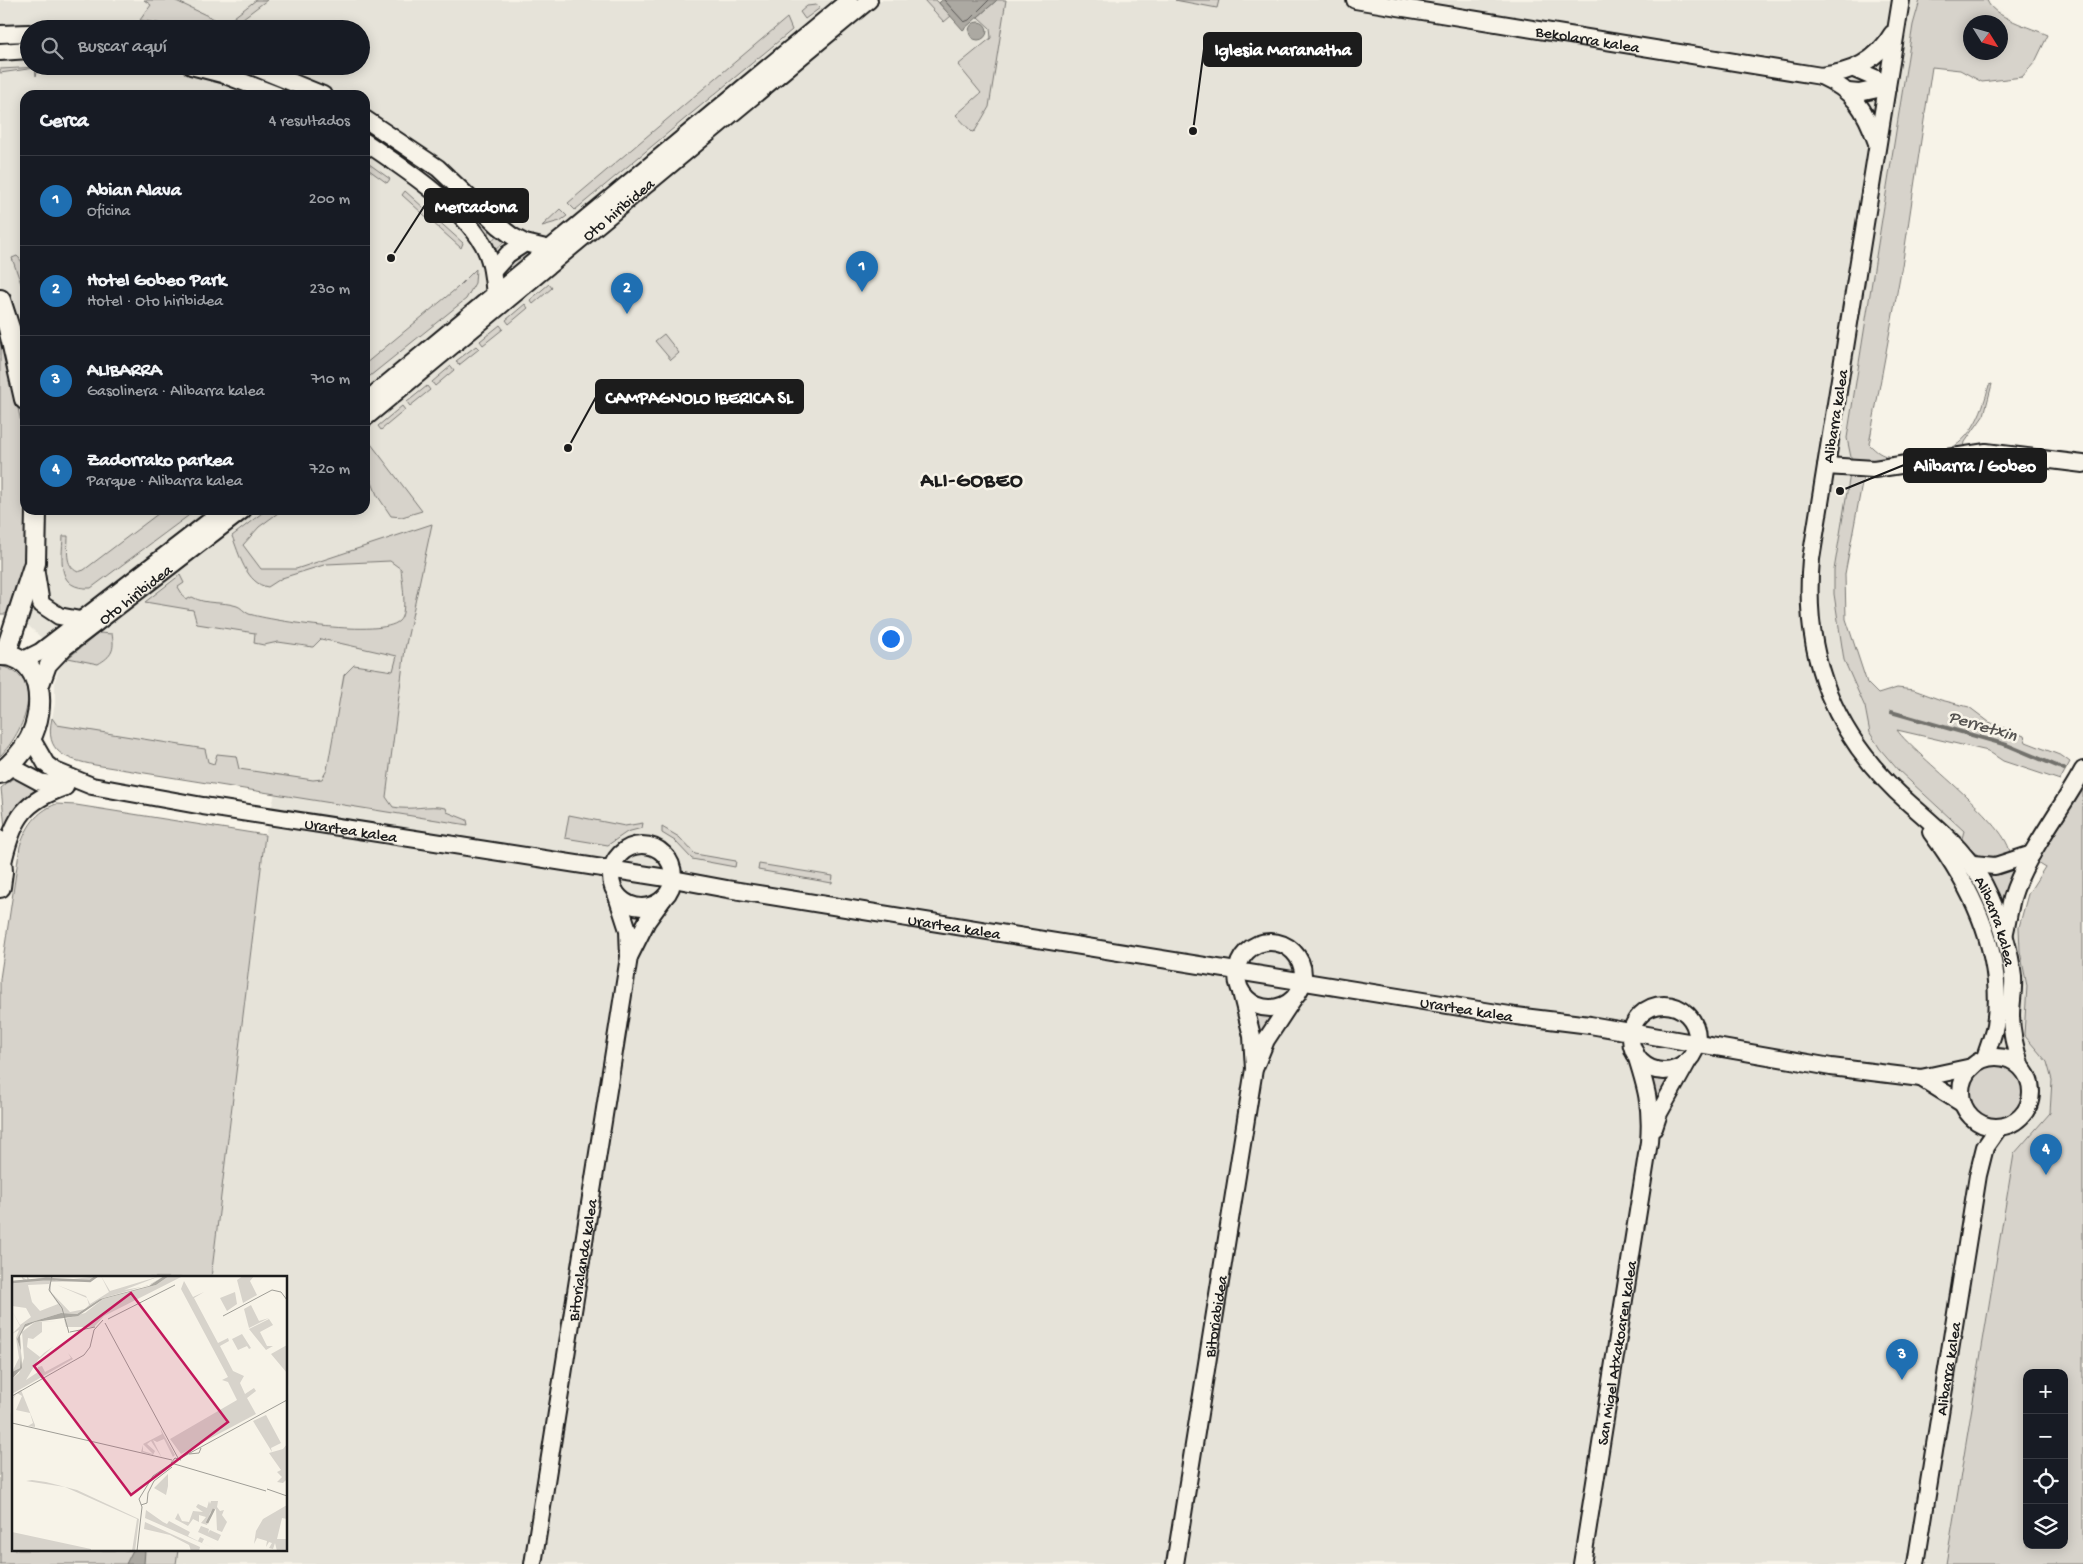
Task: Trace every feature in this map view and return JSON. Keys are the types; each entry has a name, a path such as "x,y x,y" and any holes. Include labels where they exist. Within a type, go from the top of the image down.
{"main road":[{"path":"0,300 9,328 20,377"},
{"path":"5,770 31,738 37,720 40,687 31,670 9,657 35,562 36,515"},
{"path":"0,841 2,865 0,887"}],"street":[{"name":"Oto hiribidea","path":"370,398 849,0"},
{"name":"Oto hiribidea","path":"370,414 869,0"},
{"name":"Bekolarra kalea","path":"1355,0 1821,76 1854,69 1875,58 1885,47 1896,28"},
{"name":"Alibarra kalea","path":"1901,0 1812,559 1809,600 1813,641 1821,674 1840,719 1858,748 1878,774 1910,804 1940,828 1973,864 1990,897 2004,936 2012,977 2013,1043 2021,1066"},
{"path":"0,34 20,33"},
{"path":"0,52 20,51"},
{"path":"1854,69 1875,78 1887,87"},
{"path":"224,75 249,90"},
{"path":"274,75 311,90"},
{"name":"Bekolarra kalea","path":"1821,76 1848,92 1860,104 1870,122 1877,145"},
{"path":"1848,92 1859,93 1887,87"},
{"path":"370,122 438,168 499,226 525,243 550,249"},
{"path":"370,145 411,174 467,224 483,244 493,271 495,295"},
{"path":"493,271 508,254 525,243"},
{"path":"1826,466 1874,469 1986,452 2083,464"},
{"name":"Oto hiribidea","path":"9,657 40,652 217,515"},
{"name":"Oto hiribidea","path":"40,687 48,665 65,647 237,515"},
{"path":"35,562 42,604 58,616 80,620"},
{"name":"Urartea kalea","path":"31,738 46,764 55,771 92,786 204,806 612,869 726,890 1697,1045 1921,1078 1979,1063"},
{"name":"Urartea kalea","path":"5,770 40,782 65,787 92,786"},
{"path":"2004,936 2012,896 2032,854 2060,812 2083,770"},
{"path":"2,865 16,820 27,807 51,792 65,787"},
{"name":"Alibarra kalea","path":"1910,804 1962,878 1990,942 1996,982 1995,1026 1979,1063"},
{"path":"636,845 647,845 658,849 667,857 672,867 673,879 671,889 665,897 653,905 639,907 626,902 616,893 612,881 612,869 616,858 625,850 636,845"},
{"path":"1973,864 1995,866 2032,854"},
{"name":"Bitorialanda kalea","path":"533,1564 629,957 628,930 616,893"},
{"name":"Bitorialanda kalea","path":"629,957 647,921 665,897"},
{"path":"1267,942 1276,943 1286,946 1299,960 1302,970 1302,982 1293,998 1284,1005 1273,1008 1261,1007 1251,1002 1241,992 1236,970 1241,958 1249,950 1267,942"},
{"name":"Bitoriabidea","path":"1176,1564 1254,1069 1252,1036 1241,992"},
{"name":"Bitoriabidea","path":"1254,1069 1266,1040 1293,998"},
{"path":"1655,1006 1673,1006 1682,1009 1694,1023 1697,1032 1697,1045 1688,1061 1670,1070 1659,1070 1645,1064 1635,1052 1631,1033 1635,1023 1647,1010 1655,1006"},
{"name":"San Migel Atxakoaren kalea","path":"1582,1564 1650,1142 1651,1115 1646,1086 1635,1052"},
{"path":"1998,1057 2010,1060 2021,1066 2031,1084 2029,1104 2018,1120 1999,1127 1984,1124 1967,1110 1961,1090 1964,1078 1979,1063 1998,1057"},
{"name":"San Migel Atxakoaren kalea","path":"1650,1142 1659,1113 1688,1061"},
{"name":"Urartea kalea","path":"1921,1078 1967,1110"},
{"name":"Alibarra kalea","path":"1967,1110 1976,1130 1979,1173"},
{"name":"Alibarra kalea","path":"1916,1564 1979,1173 1985,1147 1999,1127"}],"shaded area":[{"path":"0,0 1920,0 1913,25 1847,438 1852,462 1834,570 1834,594 1844,660 1865,707 1870,733 1880,749 1898,770 1964,831 1961,842 1973,853 2003,918 2019,927 2020,951 2027,986 2024,1034 2047,1062 2052,1080 2050,1113 2014,1154 1946,1564 176,1564 178,1552 288,1552 288,1276 211,1276 265,835 278,781 62,733 52,718 55,704 55,681 58,671 65,660 0,599"},
{"path":"144,0 174,0 216,20 140,20 151,5"},
{"path":"256,0 267,0 240,20 230,20"},
{"path":"924,0 936,0 951,16 944,22"},
{"path":"997,0 1006,0 989,107 975,131 972,132 956,115 981,93 958,65 991,38 990,28 978,17"},
{"path":"1175,0 1219,0 1217,8"},
{"path":"1920,0 1987,0 1990,6 2001,15 1963,15 1963,60 2008,60 2008,19 2048,35 2035,62 2022,77 1982,82 1960,70 1932,67 1903,260 1869,444 1879,453 1893,457 1935,454 1949,449 1966,436 1973,427 1983,406 1989,385 1992,384 1984,415 1965,442 1964,447 1953,452 1925,459 1852,462 1847,438 1913,25"},
{"path":"816,5 820,8 805,19 800,12 807,6"},
{"path":"787,18 792,30 575,210 568,203"},
{"path":"20,68 20,70 0,73 0,69"},
{"path":"234,75 266,75 304,90 274,90"},
{"path":"370,126 405,149 493,228 485,237 370,140"},
{"path":"370,165 390,179 387,183 370,171"},
{"path":"405,191 463,243 461,248 402,195"},
{"path":"560,209 567,216 560,221 542,226"},
{"path":"498,234 507,239 492,253 488,245"},
{"path":"526,251 536,254 502,281 505,265"},
{"path":"17,256 20,259 20,281 12,258"},
{"path":"476,269 475,283 466,299 370,376 370,360 457,288"},
{"path":"549,284 552,288 533,304 530,300"},
{"path":"525,304 528,308 509,324 506,320"},
{"path":"500,325 503,329 483,345 480,341"},
{"path":"0,333 8,359 20,417 20,515 26,515 27,536 22,575 12,614 0,614"},
{"path":"664,334 679,353 671,360 655,341"},
{"path":"476,346 479,349 459,365 456,361"},
{"path":"451,366 454,370 435,386 432,382"},
{"path":"427,386 430,390 410,406 407,402"},
{"path":"402,406 405,410 381,430 378,426"},
{"path":"370,443 422,511 402,517 391,516 377,495 371,480"},
{"path":"1864,473 1845,574 1846,619 1867,683 1878,694 1897,688 1914,690 1941,700 1969,707 1989,722 2024,736 2026,742 2062,756 2070,762 2060,780 2003,761 1988,751 1897,730 1907,742 1980,809 1995,827 2006,842 2010,855 2003,858 1984,858 1961,842 1964,831 1898,770 1880,749 1870,733 1865,707 1844,660 1834,594 1834,570 1850,474"},
{"path":"156,515 189,515 91,588 80,587 66,579 62,564 63,536 68,536 67,552 71,566 78,572 84,570"},
{"path":"259,515 275,515 259,527 243,545 261,569 296,569 432,524 405,649 386,797 393,807 446,808 447,812 467,820 468,825 95,765 67,757 54,747 50,730 52,718 57,725 205,749 208,762 214,764 217,754 236,756 239,769 313,780 322,779 327,770 344,675 354,665 393,671 397,656 321,639 313,647 278,642 264,645 254,643 255,633 197,624 193,610 145,602 180,575 184,583 178,587 186,600 192,597 203,601 231,605 249,614 302,624 350,628 388,626 399,621 402,617 404,604 401,569 390,561 327,564 282,578 268,587 260,585 254,580 244,567 232,536"},
{"path":"99,633 112,634 113,648 107,658 98,664 68,658"},
{"path":"0,666 15,672 24,681 27,693 27,706 17,733 0,756"},
{"path":"12,779 17,779 40,791 17,810 5,828 1,788"},
{"path":"2083,790 2083,1564 1946,1564 2014,1154 2050,1113 2052,1080 2047,1062 2024,1035 2027,986 2020,951 2019,927 2028,894 2045,867 2037,862"},
{"path":"56,804 76,805 265,835 211,1276 12,1276 12,1552 178,1552 176,1564 0,1564 0,979 20,846 33,820 49,807"},
{"path":"569,815 625,826 643,823 642,828 627,832 608,845 565,838"},
{"path":"662,827 679,837 695,854 736,861 735,867 692,859 675,841 662,833"},
{"path":"2022,863 2003,918 1985,872"},
{"path":"759,864 833,876 832,883 758,870"},
{"path":"1250,1009 1265,1015 1278,1015 1258,1050"},
{"path":"1990,1063 2002,1063 2012,1067 2021,1076 2025,1098 2017,1113 2002,1121 1990,1121 1980,1117 1971,1108 1967,1098 1967,1086 1971,1076 1980,1067"},
{"path":"1644,1071 1655,1076 1671,1077 1653,1120"}],"water":[{"path":"942,0 997,0 963,30 939,3"},
{"path":"978,22 984,25 987,31 984,37 978,40 972,37 969,31 972,25"},
{"path":"132,1552 145,1552 144,1564 126,1564"}],"waterway":[{"name":"Perretxin","path":"1891,712 2007,745 2064,769"}],"place":[{"name":"Iglesia Maranatha","path":"1193,131"},
{"name":"Mercadona","path":"391,258"},
{"name":"Abian Alava","path":"862,292"},
{"name":"Hotel Gobeo Park","path":"627,314"},
{"name":"CAMPAGNOLO IBERICA SL","path":"568,448"},
{"name":"Alibarra / Gobeo","path":"1840,491"},
{"name":"Zadorrako parkea","path":"2046,1175"},
{"name":"ALIBARRA","path":"1902,1380"}],"district":[{"name":"ALI-GOBEO","path":"972,479"}]}
